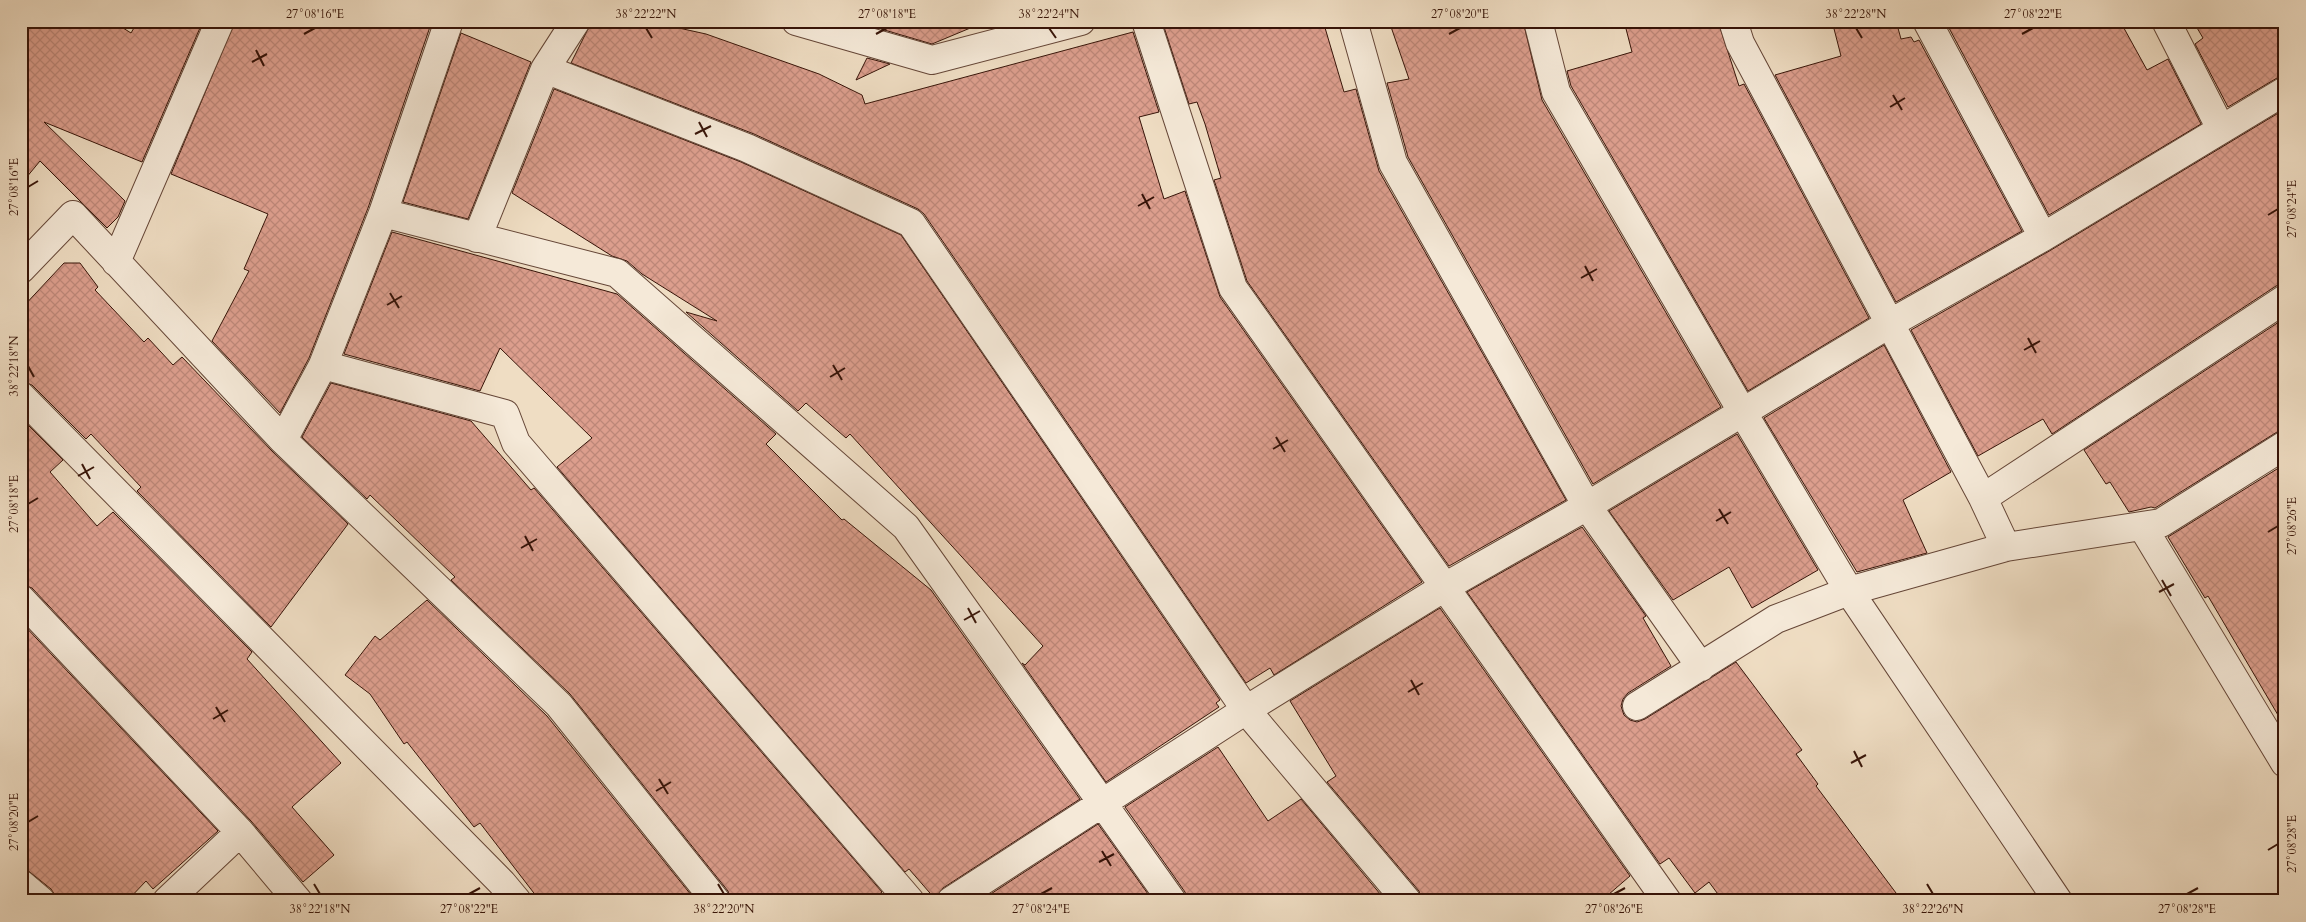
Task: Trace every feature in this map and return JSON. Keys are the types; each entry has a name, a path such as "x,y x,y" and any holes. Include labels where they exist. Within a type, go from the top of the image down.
{"street":[{"path":"116,262 220,21"},
{"path":"283,440 323,366 383,213 449,21"},
{"path":"477,238 545,69 576,21"},
{"path":"796,21 847,28 932,60 1081,21"},
{"path":"1146,21 1233,288 1667,901"},
{"path":"1353,21 1393,164 1587,506 1701,667"},
{"path":"1538,21 1556,92 1742,413 1849,591 2058,901"},
{"path":"1733,21 1740,43 1983,498 2006,546"},
{"path":"1927,21 2043,237"},
{"path":"2166,21 2221,129"},
{"path":"545,69 747,148 911,223 1246,710 1407,901"},
{"path":"951,901 1246,710 1444,588 1587,506 1889,324 2043,237 2285,91"},
{"path":"383,213 617,273 906,527 1172,901"},
{"path":"21,269 73,216 283,440 559,705 716,901"},
{"path":"1983,498 2285,299"},
{"path":"323,366 505,414 516,443 910,901"},
{"path":"21,396 502,883 517,901"},
{"path":"1637,706 1776,619 1849,591 2006,546 2161,523 2285,445"},
{"path":"2142,526 2285,762"},
{"path":"21,599 240,832 298,901"},
{"path":"167,901 240,832"},
{"path":"21,884 41,901"}],"building":[{"path":"21,21 112,21 131,33 138,21 203,21 142,162 44,122 125,201 118,217 107,228 40,161 21,184"},
{"path":"235,21 432,21 368,208 309,358 280,413 212,341 249,271 244,269 268,214 171,174"},
{"path":"592,21 647,21 706,34 819,74 862,95 865,104 1133,32 1159,112 1139,117 1164,199 1185,191 1220,297 1422,582 1274,675 1270,668 1246,683 924,214 918,209 754,134 571,63"},
{"path":"884,21 987,21 932,44 881,29"},
{"path":"1173,21 1323,21 1344,92 1356,89 1379,171 1566,500 1449,566 1247,281 1214,180 1221,178 1205,124 1197,102 1189,104 1163,24"},
{"path":"1389,21 1523,21 1542,100 1721,407 1593,484 1408,157 1387,83 1409,79"},
{"path":"1624,21 1718,21 1739,86 1744,84 1869,318 1748,391 1571,86 1567,71 1632,52"},
{"path":"1832,21 1896,21 1901,39 1911,37 1914,42 1919,40 2022,231 1896,302 1775,75 1841,56"},
{"path":"1967,21 2120,21 2147,70 2168,59 2201,124 2049,215 1949,28"},
{"path":"2193,21 2285,21 2285,75 2228,107 2195,44 2203,38"},
{"path":"461,33 531,62 468,219 403,202"},
{"path":"867,58 890,64 856,80"},
{"path":"554,89 741,162 901,235 1220,700 1216,703 1219,707 1106,782 1022,663 1025,665 1043,646 850,434 846,438 806,403 798,411 686,312 717,321 642,274 627,261 612,256 512,193"},
{"path":"2285,109 2285,283 2276,286 2052,434 2043,419 1978,456 1911,330 2051,250"},
{"path":"392,232 617,294 776,434 766,444 842,520 844,519 931,590 1080,799 943,888 936,900 909,869 905,872 557,467 592,438 500,348 480,391 344,354"},
{"path":"64,263 80,263 98,287 95,290 144,342 148,338 173,365 182,357 272,451 348,524 271,627 137,491 141,487 91,434 86,439 32,385 21,381 21,309"},
{"path":"2285,318 2285,429 2277,432 2155,508 2151,507 2129,512 2110,482 2106,484 2084,450"},
{"path":"1884,345 1951,472 1903,500 1927,553 1857,572 1764,418"},
{"path":"331,383 471,421 531,490 534,488 882,892 871,901 731,901 728,891 570,694 451,580 455,577 370,495 367,499 302,437"},
{"path":"21,418 63,460 50,472 97,526 113,512 252,652 247,659 341,763 292,807 334,855 303,882 251,821 32,588 21,584"},
{"path":"1737,434 1818,570 1752,608 1729,567 1673,600 1609,511"},
{"path":"2285,464 2285,727 2208,596 2205,598 2168,537"},
{"path":"1582,527 1646,616 1643,618 1671,666 1628,693 1623,699 1621,706 1624,715 1630,720 1637,722 1645,719 1736,662 1802,750 1796,754 1818,784 1816,786 1902,901 1723,901 1709,882 1695,893 1669,858 1660,864 1467,592"},
{"path":"427,600 547,716 696,901 540,901 480,823 474,827 407,742 404,744 370,694 345,675 375,636 380,640"},
{"path":"1440,608 1630,876 1601,901 1422,901 1419,891 1327,782 1336,776 1290,701"},
{"path":"21,622 218,831 153,889 146,881 127,901 59,901 51,889 21,865"},
{"path":"1218,747 1268,821 1301,799 1386,901 1187,901 1185,892 1125,807"},
{"path":"1098,824 1153,901 980,901"}]}
